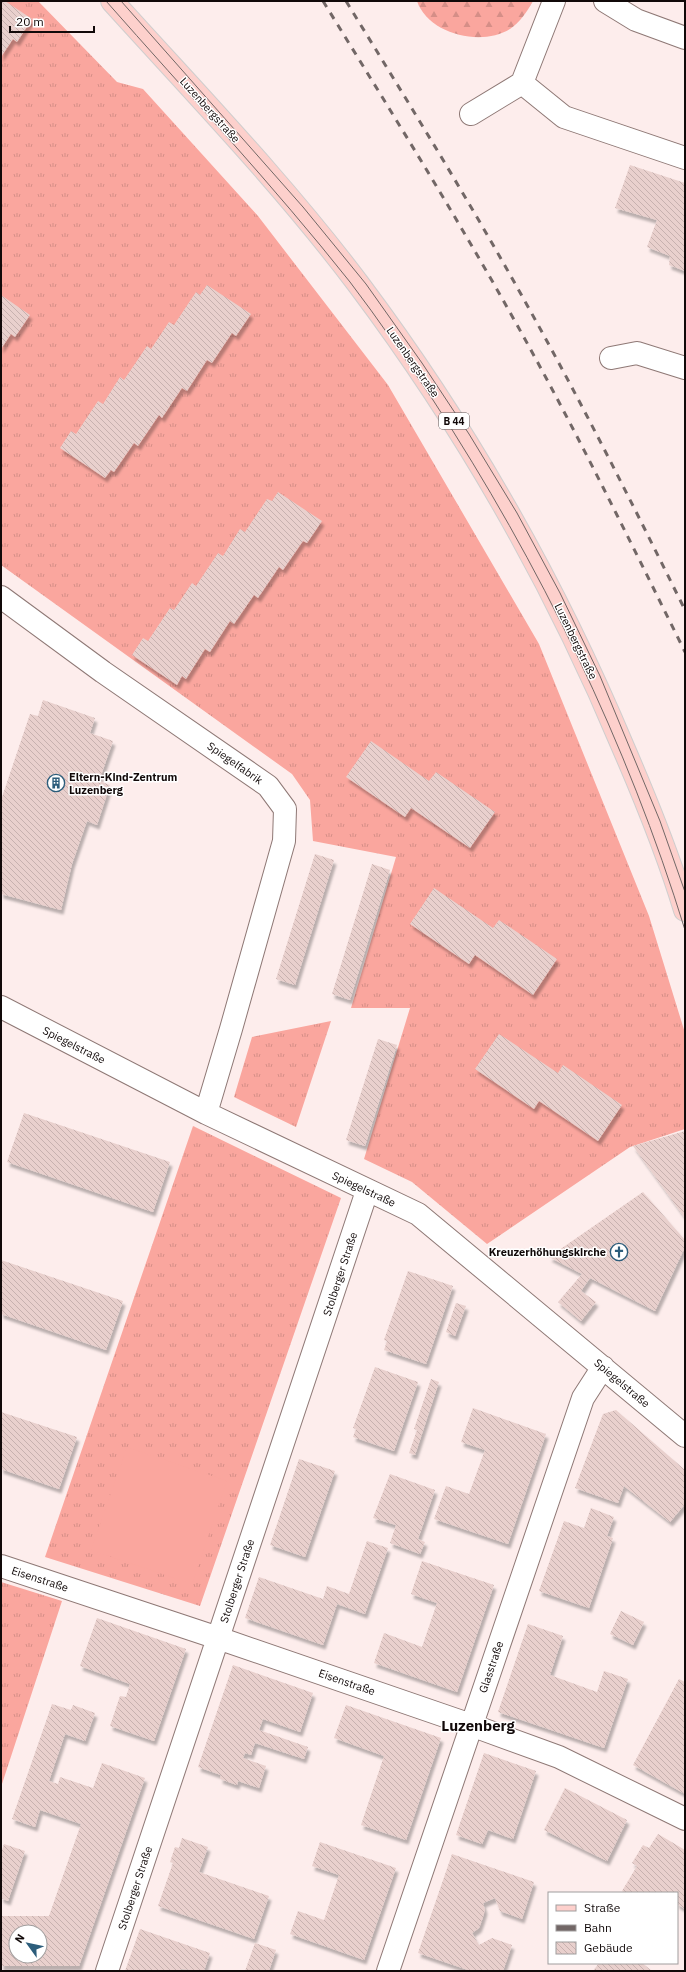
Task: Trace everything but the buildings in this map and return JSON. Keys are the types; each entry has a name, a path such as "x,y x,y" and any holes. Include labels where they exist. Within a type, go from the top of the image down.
{"main road":[{"name":"Luzenbergstraße","path":"112,1 294,203 363,290 417,366 464,437 512,516 555,597 595,679 655,823 685,910"}],"street":[{"path":"471,114 522,83 554,1"},
{"path":"605,1 636,20 685,38"},
{"path":"522,83 564,117 685,158"},
{"path":"611,358 637,353 685,368"},
{"name":"Spiegelfabrik","path":"1,597 103,672 268,786 285,809 284,841 238,1008 206,1113"},
{"name":"Spiegelstraße","path":"1,1007 206,1113 418,1214 685,1436"},
{"name":"Stolberger Straße","path":"107,1971 367,1191"},
{"name":"Glasstraße","path":"388,1971 583,1398 603,1367"},
{"name":"Eisenstraße","path":"1,1566 218,1638 471,1725 559,1757 685,1820"}],"green space":[{"path":"1,1 38,1 117,82 143,89 258,216 388,385 539,644 649,916 685,1033 685,1129 630,1147 487,1244 412,1182 364,1159 410,1008 351,1008 396,857 313,841 310,800 292,774 1,565"},
{"path":"417,1 533,1 523,16 510,29 485,37 471,37 444,29 432,22 423,12"},
{"path":"331,1021 296,1127 234,1097 252,1037"},
{"path":"193,1126 341,1198 200,1606 45,1557"},
{"path":"127,1447 227,1481 192,1584 91,1550"},
{"path":"1,1582 62,1601 1,1787"}],"tram line":[{"path":"106,1 261,175 350,282 413,370 472,462 544,590 608,723 662,860 685,930"},
{"path":"121,1 303,207 366,284 422,363 469,434 517,513 560,593 600,676 660,821 685,892"}],"railway":[{"path":"323,1 443,197 535,357 622,525 685,652"},
{"path":"346,1 461,190 527,305 588,418 685,610"}],"place":[{"name":"Eltern-Kind-Zentrum Luzenberg","path":"56,783"},
{"name":"Kreuzerhöhungskirche","path":"619,1252"}],"district":[{"name":"Luzenberg","path":"478,1726"}]}
